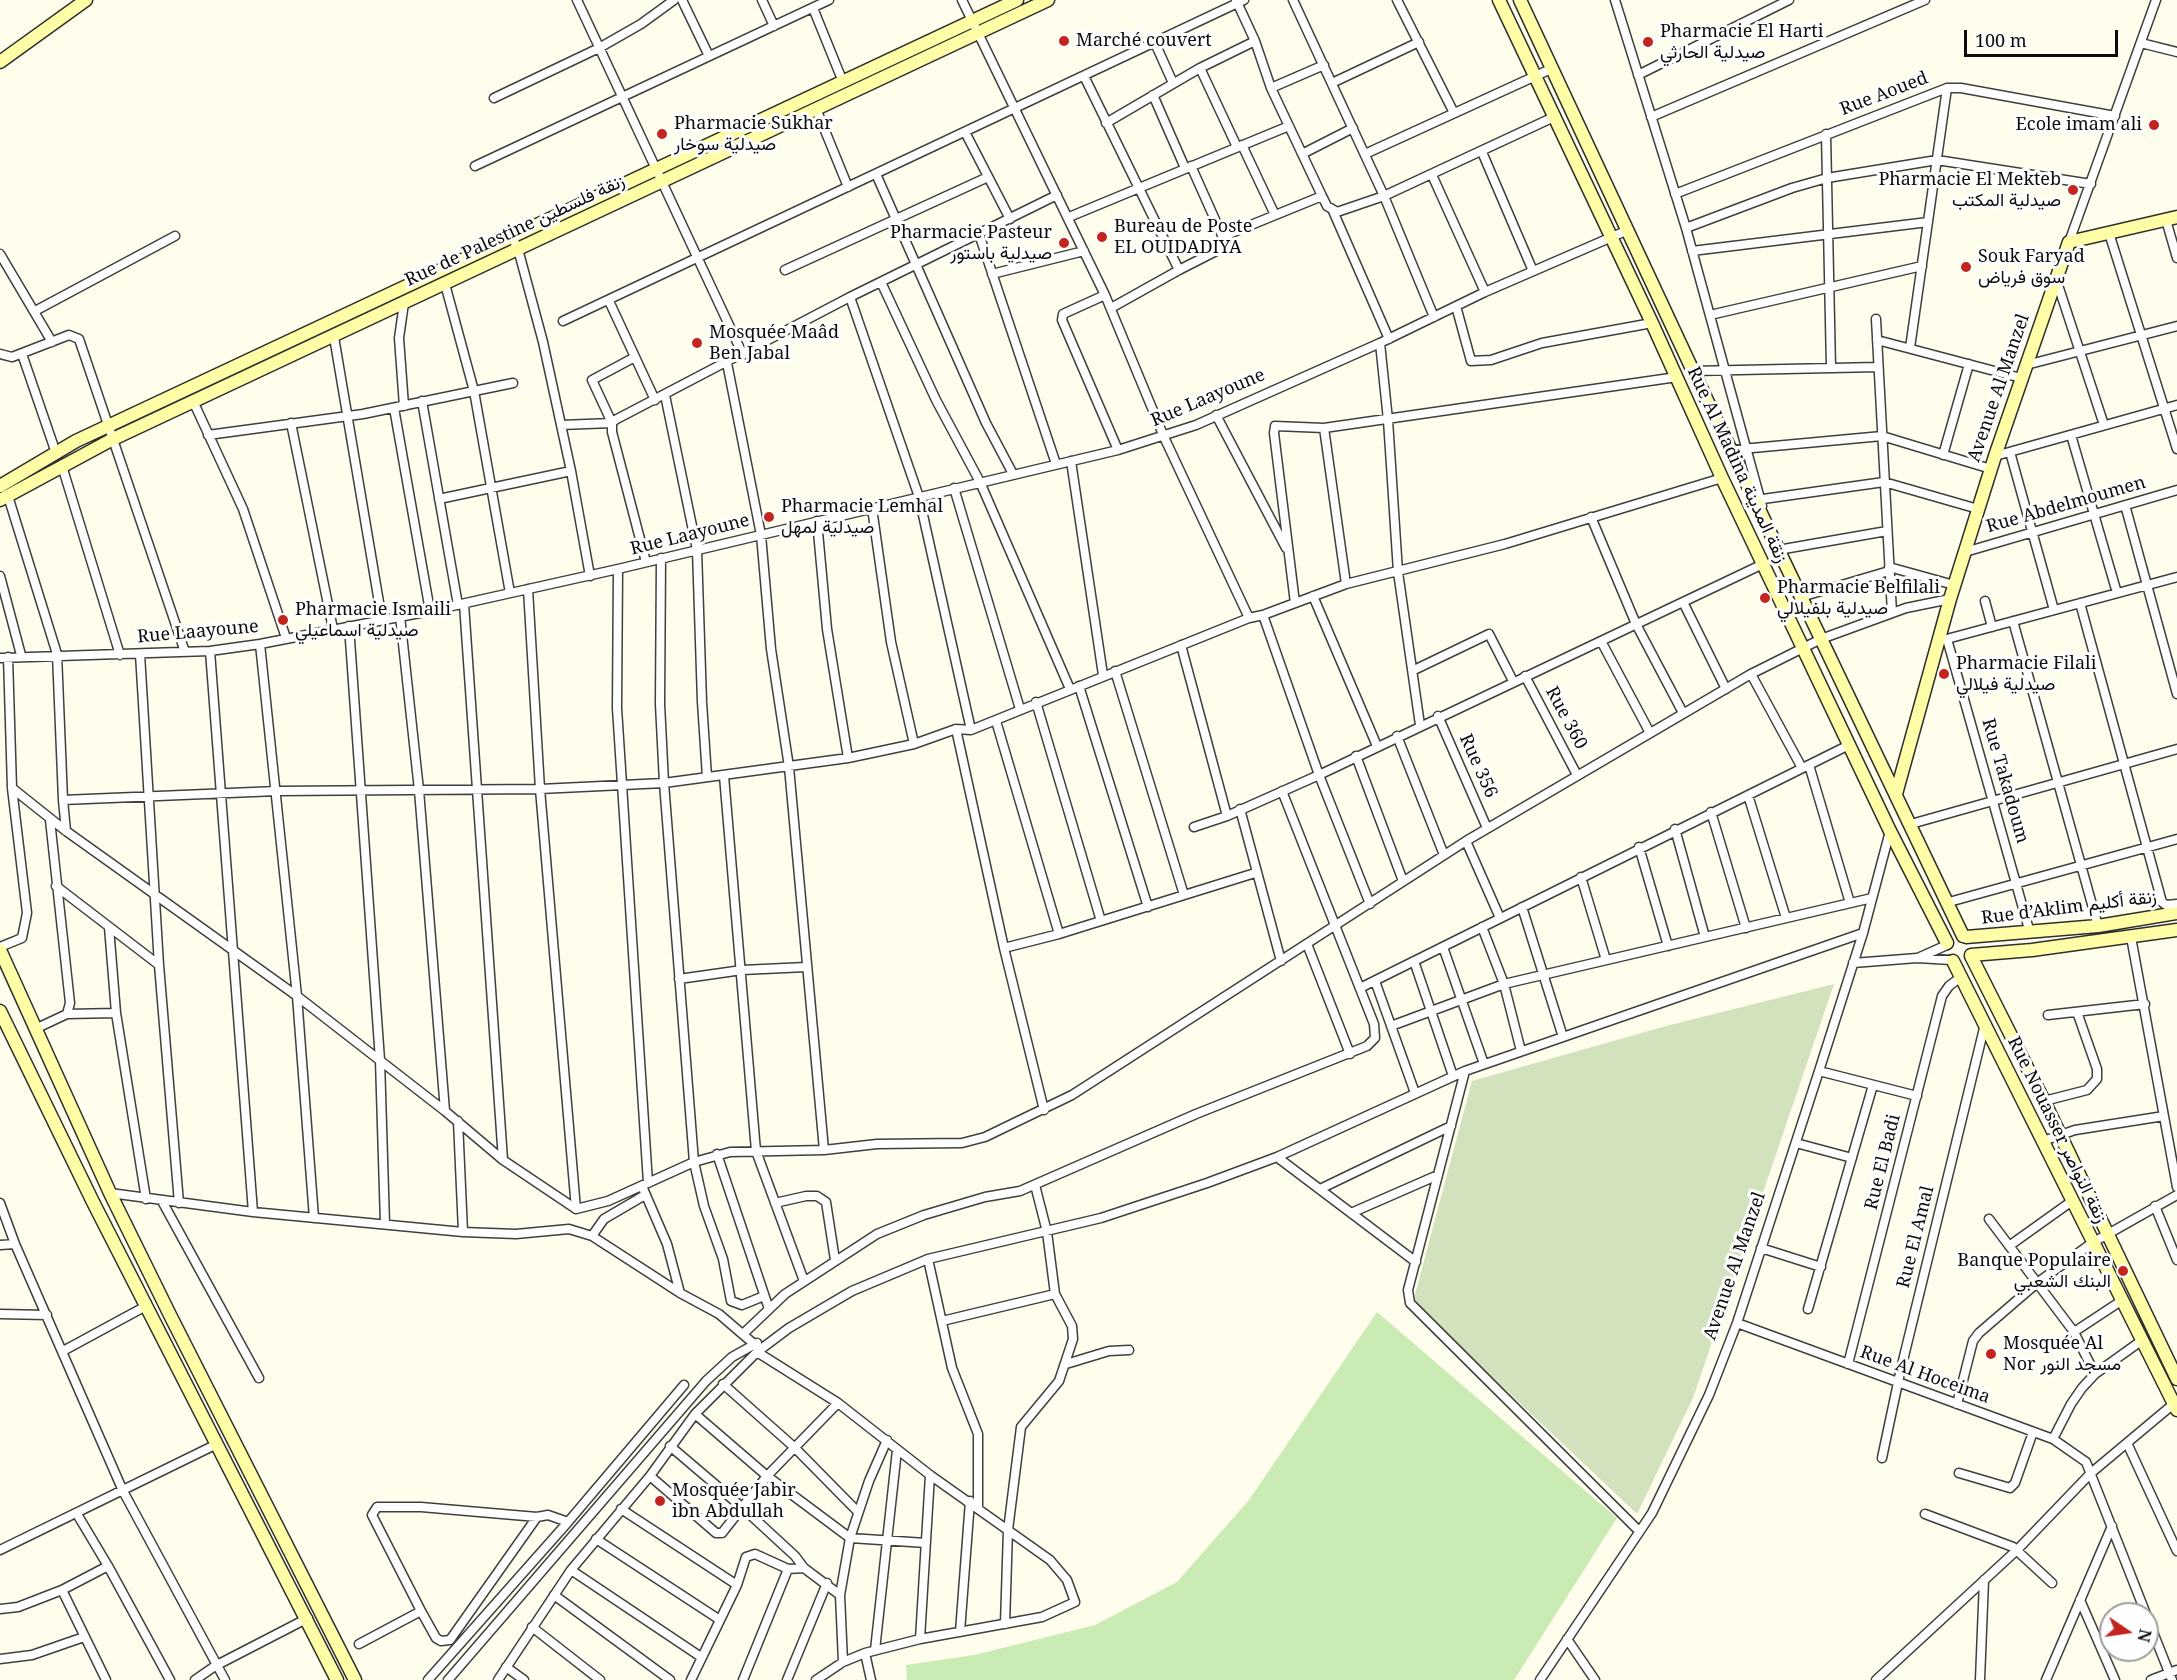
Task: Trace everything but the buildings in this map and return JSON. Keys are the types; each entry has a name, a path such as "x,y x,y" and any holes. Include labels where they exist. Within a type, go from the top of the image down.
{"main road":[{"path":"0,62 86,0"},
{"name":"Rue de Palestine زنقة فلسطين","path":"4,498 62,466 111,433 217,374 1017,0"},
{"name":"Rue de Palestine زنقة فلسطين","path":"1,481 56,453 193,401 334,337 1048,0"},
{"name":"Rue Al Madina زنقة المدينة","path":"1499,0 1556,116 1722,478 1890,831 1947,944"},
{"name":"Rue Al Madina زنقة المدينة","path":"1522,1 1693,370 1757,500 1766,526 1964,937"},
{"path":"2069,242 2171,219"},
{"name":"Avenue Al Manzel","path":"1896,794 1942,641 1954,585 2021,378 2069,242"},
{"name":"Rue d’Aklim زنقة أكليم","path":"1964,937 2098,926 2177,914"},
{"name":"Rue d’Aklim زنقة أكليم","path":"1971,956 2177,930"},
{"path":"1956,936 1964,937 1971,943 1971,956 1961,963 1952,960 1947,955 1947,944 1956,936"},
{"path":"0,948 110,1193 355,1680"},
{"name":"Rue Nouasser زنقة النواصر","path":"1971,956 2044,1101 2177,1378"},
{"name":"Rue Nouasser زنقة النواصر","path":"1952,960 1986,1024 2141,1341 2176,1405"},
{"path":"0,1011 146,1306 308,1618 337,1680"}],"street":[{"path":"577,0 699,258 742,355"},
{"path":"494,98 599,48 641,24 674,0"},
{"path":"682,0 709,56"},
{"path":"762,0 774,26"},
{"path":"475,166 829,0"},
{"path":"962,0 1069,217 1111,308 1164,437 1249,618"},
{"path":"1293,0 1384,196 1434,317"},
{"path":"1397,0 1454,113"},
{"path":"1615,0 1686,228 1748,449 1757,500 1884,482 1978,509"},
{"path":"1638,75 1790,0"},
{"path":"1651,117 1924,0"},
{"name":"Avenue Al Manzel","path":"2069,242 2156,0"},
{"path":"563,321 1240,1 1271,88 1322,196 1333,211 1389,339"},
{"path":"813,8 843,82"},
{"path":"1106,123 1173,83 1255,40"},
{"path":"1332,83 1419,42"},
{"path":"1155,43 1173,83"},
{"path":"2141,43 2177,52"},
{"path":"1271,88 1324,65"},
{"path":"1200,68 1275,215"},
{"path":"1365,154 1553,68"},
{"path":"1084,76 1179,270"},
{"path":"1910,348 1947,88"},
{"name":"Rue Aoued","path":"1675,194 1947,88 1960,88 2115,116"},
{"path":"1111,308 1222,248 1224,236 1154,95"},
{"path":"817,111 848,187"},
{"path":"1333,211 1384,196 1556,116"},
{"path":"1069,217 1289,126"},
{"path":"1302,154 1353,129"},
{"path":"965,132 1010,219"},
{"path":"1826,134 1831,368"},
{"path":"1482,152 1533,271"},
{"path":"1686,228 1792,188 1827,178 1937,160 2091,184"},
{"path":"876,174 986,423 1013,474"},
{"path":"1432,175 1485,292"},
{"path":"785,270 988,177"},
{"path":"561,425 612,423 850,297 1057,195"},
{"path":"1224,236 1322,196"},
{"path":"2171,219 2177,258"},
{"path":"1692,251 1928,222"},
{"name":"Rue Laayoune","path":"4,657 210,651 260,644 430,611 590,576 1118,450 1164,437 1216,415 1389,339 1485,292 1628,230"},
{"path":"2109,233 2166,408 2177,449"},
{"path":"979,234 1056,464"},
{"path":"35,311 175,236"},
{"path":"512,237 518,249 561,425 590,576"},
{"path":"992,274 1084,251"},
{"path":"0,254 52,342"},
{"path":"1710,315 1922,266"},
{"path":"2056,279 2103,426"},
{"path":"880,282 936,400 980,482 1074,688 1148,907"},
{"path":"445,284 474,391 510,593"},
{"path":"1105,295 1063,314 1062,320 1118,450"},
{"path":"850,297 919,497 970,730"},
{"path":"609,301 655,400"},
{"path":"404,303 399,339 404,406"},
{"path":"1456,306 1471,361 1491,360 1542,343 1652,323"},
{"path":"1876,319 1892,613"},
{"path":"2026,365 2177,326"},
{"path":"0,354 8,357 22,354 69,335 79,339 186,652"},
{"path":"334,337 382,620"},
{"path":"1877,340 2021,378"},
{"path":"1380,343 1388,420 1398,572 1414,670 1420,725"},
{"path":"22,354 56,453"},
{"path":"635,357 592,381 612,423 646,562"},
{"path":"727,363 761,535 771,649 789,767 824,1150"},
{"path":"1943,455 1969,364"},
{"path":"1693,370 1878,367"},
{"path":"1295,603 1274,429 1278,424 1324,428 1677,377"},
{"path":"208,435 394,408 513,383"},
{"path":"665,395 697,550 707,777"},
{"path":"193,401 248,521 286,638"},
{"path":"422,401 461,604 503,1160"},
{"path":"1995,456 2177,405"},
{"path":"394,408 430,611"},
{"path":"1216,415 1289,553"},
{"path":"291,423 333,629"},
{"path":"1324,428 1346,584"},
{"path":"2071,435 2117,593"},
{"path":"1731,450 1882,436 1991,469"},
{"path":"2010,452 2054,610"},
{"path":"1071,461 1103,675"},
{"path":"62,466 120,654"},
{"path":"439,499 571,471"},
{"path":"63,800 277,791 540,789 664,783 849,758 914,744 956,729 970,730 996,721 1103,675 1249,618 1346,584 1505,544 1722,478"},
{"path":"954,488 1020,709"},
{"name":"Rue Abdelmoumen","path":"1965,552 2177,490"},
{"path":"4,498 57,654 66,831"},
{"path":"2125,505 2177,694"},
{"path":"872,508 891,642 914,744"},
{"path":"1591,517 1636,624 1683,713"},
{"path":"817,521 827,629 849,758"},
{"path":"1778,550 1887,531"},
{"path":"661,558 660,704 664,783 694,1162 704,1206 723,1259 731,1301"},
{"path":"1194,827 1227,816 1319,775 1438,716 1763,564"},
{"path":"618,569 617,708 645,1188 667,1244 680,1293"},
{"path":"1801,597 1889,569 1954,585"},
{"path":"0,576 21,656"},
{"path":"1942,641 2177,577"},
{"path":"528,589 540,789 576,1209"},
{"path":"1313,596 1377,746"},
{"path":"12,788 50,820 297,996 458,1121 503,1160 576,1209 645,1188 694,1162 717,1154 824,1150 877,1144 962,1143 985,1137 1044,1110 1487,828 1751,675 1821,639 1920,604 1950,599"},
{"path":"1985,601 1992,627"},
{"path":"1683,602 1726,689"},
{"path":"2080,603 2162,902 2166,905 2177,904"},
{"path":"1263,615 1319,775 1370,904"},
{"path":"400,616 419,790 445,1111"},
{"path":"2013,621 2098,926"},
{"path":"349,626 380,1060 385,1224"},
{"path":"1414,670 1489,634 1513,681"},
{"path":"1601,641 1650,733"},
{"name":"Rue Takadoum","path":"1942,641 1993,801 2030,933"},
{"path":"260,644 297,996 314,1218"},
{"path":"1181,645 1227,816"},
{"path":"210,651 253,1212"},
{"path":"140,654 159,965 179,1203"},
{"path":"0,948 22,938 27,913 12,788 4,657"},
{"path":"1115,671 1184,895"},
{"path":"1751,675 1806,766 1850,903"},
{"name":"Rue 360","path":"1525,676 1577,775"},
{"path":"1036,702 1101,921"},
{"name":"Rue 356","path":"1438,716 1487,828"},
{"path":"996,721 1059,934"},
{"path":"956,729 1004,948 1044,1110"},
{"path":"1397,736 1444,855"},
{"path":"1360,988 1639,847 1849,745"},
{"path":"1911,824 2177,749"},
{"path":"1356,756 1404,881"},
{"path":"724,776 756,1151 804,1281"},
{"path":"743,1334 769,1309 804,1281 876,1233 924,1215 985,1197 1020,1191 1196,1113 1367,1046 1376,1032 1282,791"},
{"path":"1748,795 1786,918"},
{"path":"1240,809 1281,961"},
{"path":"1712,812 1746,927"},
{"path":"50,820 70,1003 67,1014"},
{"path":"1675,830 1705,937"},
{"name":"Avenue Al Manzel","path":"1540,1680 1639,1531 1688,1442 1737,1323 1863,933 1890,831"},
{"path":"1949,902 2177,839"},
{"path":"1466,841 1500,918"},
{"path":"1639,847 1668,946"},
{"path":"1004,948 1059,934 1256,873"},
{"path":"1581,877 1606,960"},
{"path":"56,886 159,965"},
{"path":"1391,1026 1503,984 1872,898"},
{"path":"1522,906 1563,1037"},
{"path":"109,927 116,1013 146,1199"},
{"path":"1482,927 1503,984 1521,1051"},
{"path":"448,1680 706,1381 732,1357 770,1342 852,1292 928,1259 1101,1218 1277,1157 1465,1071 1863,933"},
{"path":"2131,937 2177,1187"},
{"path":"1307,944 1350,1054"},
{"path":"1917,958 1947,944"},
{"path":"1443,947 1484,1064"},
{"path":"1853,963 1917,958 1952,960"},
{"path":"1414,961 1453,1076"},
{"path":"678,980 742,970 806,967"},
{"name":"Rue El Badi","path":"1848,1364 1942,996 1949,986 1962,976"},
{"path":"1375,981 1415,1093"},
{"path":"2048,1016 2145,1004"},
{"path":"2044,1101 2087,1090 2097,1079 2097,1069 2077,1012"},
{"path":"35,1029 67,1014 116,1013"},
{"name":"Rue El Amal","path":"1882,1458 1986,1024"},
{"path":"1465,1071 1407,1297 1415,1309 1639,1531"},
{"path":"1820,1071 1917,1096"},
{"path":"1808,1309 1873,1085"},
{"path":"2043,1141 2091,1126 2164,1116"},
{"path":"458,1121 463,1232"},
{"path":"1320,1189 1450,1126"},
{"path":"1796,1143 1852,1158"},
{"path":"717,1154 769,1309"},
{"path":"1277,1157 1416,1262"},
{"path":"1351,1213 1438,1175"},
{"path":"1005,1624 1008,1530 1021,1427 1053,1390 1066,1364 1073,1339 1072,1326 1055,1293 1047,1232 1035,1185"},
{"path":"592,1236 604,1219 645,1188"},
{"path":"110,1193 253,1212 463,1232 516,1234 569,1229 592,1236 680,1293 719,1314 743,1334 755,1348 838,1403 930,1475 970,1501 1050,1560 1067,1580 1075,1602 1042,1617 920,1639 865,1653 843,1662 816,1680"},
{"path":"1957,1404 1976,1337 2037,1283 2092,1243 2177,1195"},
{"path":"776,1203 806,1196 817,1196 826,1202 835,1260"},
{"path":"162,1201 259,1378"},
{"path":"2009,1246 2072,1201"},
{"path":"0,1203 15,1244 123,1491 158,1552 215,1666 225,1680"},
{"path":"2154,1206 2177,1260"},
{"path":"1989,1219 2074,1332 2096,1374"},
{"path":"0,1245 15,1244"},
{"path":"1761,1248 1821,1267"},
{"path":"928,1259 952,1368 978,1434 978,1507"},
{"path":"942,1321 1055,1293"},
{"path":"731,1301 742,1305 765,1296"},
{"path":"719,1314 731,1301"},
{"path":"2074,1332 2121,1301"},
{"path":"63,1351 146,1306"},
{"path":"0,1314 47,1315"},
{"name":"Rue Al Hoceima","path":"1737,1323 2054,1439 2086,1462 2091,1473"},
{"path":"2054,1439 2071,1404 2096,1374 2141,1341"},
{"path":"497,1680 572,1569 650,1476 695,1414 755,1348"},
{"path":"1066,1364 1109,1351 1129,1350"},
{"path":"723,1384 794,1447 858,1511"},
{"path":"428,1680 568,1522 684,1385"},
{"path":"650,1476 716,1533 722,1533 744,1509 767,1476 838,1403"},
{"path":"1876,1680 2018,1549 2091,1473 2176,1405"},
{"path":"695,1414 767,1476 850,1538 926,1543"},
{"path":"1959,1473 2010,1488 2015,1483 2034,1432"},
{"path":"843,1662 840,1595 850,1538 858,1511 887,1440"},
{"path":"2127,1443 2177,1551"},
{"path":"0,1550 217,1444"},
{"path":"670,1446 744,1509 795,1556 804,1568 827,1582 840,1595"},
{"path":"875,1650 897,1450"},
{"path":"2091,1473 2141,1602"},
{"path":"920,1639 930,1475"},
{"path":"960,1632 970,1501"},
{"path":"537,1517 450,1640 436,1638 372,1515 377,1507 421,1508 537,1517 548,1515 568,1522"},
{"path":"621,1509 737,1585"},
{"path":"77,1514 170,1680"},
{"path":"1925,1515 2018,1549 2052,1583"},
{"path":"2046,1680 2112,1526"},
{"path":"596,1539 720,1620"},
{"path":"690,1680 737,1585 746,1557 755,1554 788,1569 804,1568"},
{"path":"0,1610 18,1607 62,1590 108,1566"},
{"path":"572,1569 701,1658"},
{"path":"743,1680 788,1569"},
{"path":"1980,1680 1984,1580"},
{"path":"787,1680 827,1582"},
{"path":"62,1590 107,1680"},
{"path":"554,1595 670,1680"},
{"path":"2080,1600 2115,1680"},
{"path":"359,1644 421,1611"},
{"path":"195,1680 215,1666 308,1618"},
{"path":"532,1627 600,1680"},
{"path":"0,1659 32,1655 84,1637"},
{"path":"1568,1639 1595,1680"},
{"path":"2151,1680 2173,1674 2159,1643"},
{"path":"865,1653 871,1680"},
{"path":"506,1667 524,1680"},
{"path":"2049,1671 2054,1680"}],"green space":[{"path":"1834,984 1693,1398 1637,1514 1413,1302 1472,1081 1666,1026"},
{"path":"1377,1312 1617,1518 1514,1680 907,1680 906,1665 974,1655 1095,1625 1177,1582 1249,1500"}],"place":[{"name":"Marché couvert","path":"1064,41"},
{"name":"Pharmacie El Harti صيدلية الحارثي","path":"1648,42"},
{"name":"Ecole imam ali","path":"2154,125"},
{"name":"Pharmacie Sukhar صيدلية سوخار","path":"662,134"},
{"name":"Pharmacie El Mekteb صيدلية المكتب","path":"2073,190"},
{"name":"Bureau de Poste EL OUIDADIYA","path":"1102,237"},
{"name":"Pharmacie Pasteur صيدلية باستور","path":"1064,243"},
{"name":"Souk Faryad سوق فرياض","path":"1966,267"},
{"name":"Mosquée Maâd Ben Jabal","path":"697,343"},
{"name":"Pharmacie Lemhal صيدلية لمهل","path":"769,517"},
{"name":"Pharmacie Belfilali صيدلية بلفيلالي","path":"1765,598"},
{"name":"Pharmacie Ismaili صيدلية اسماعيلي","path":"283,620"},
{"name":"Pharmacie Filali صيدلية فيلالي","path":"1944,674"},
{"name":"Banque Populaire البنك الشعبي","path":"2123,1271"},
{"name":"Mosquée Al Nor مسجد النور","path":"1991,1354"},
{"name":"Mosquée Jabir ibn Abdullah","path":"660,1501"}]}
